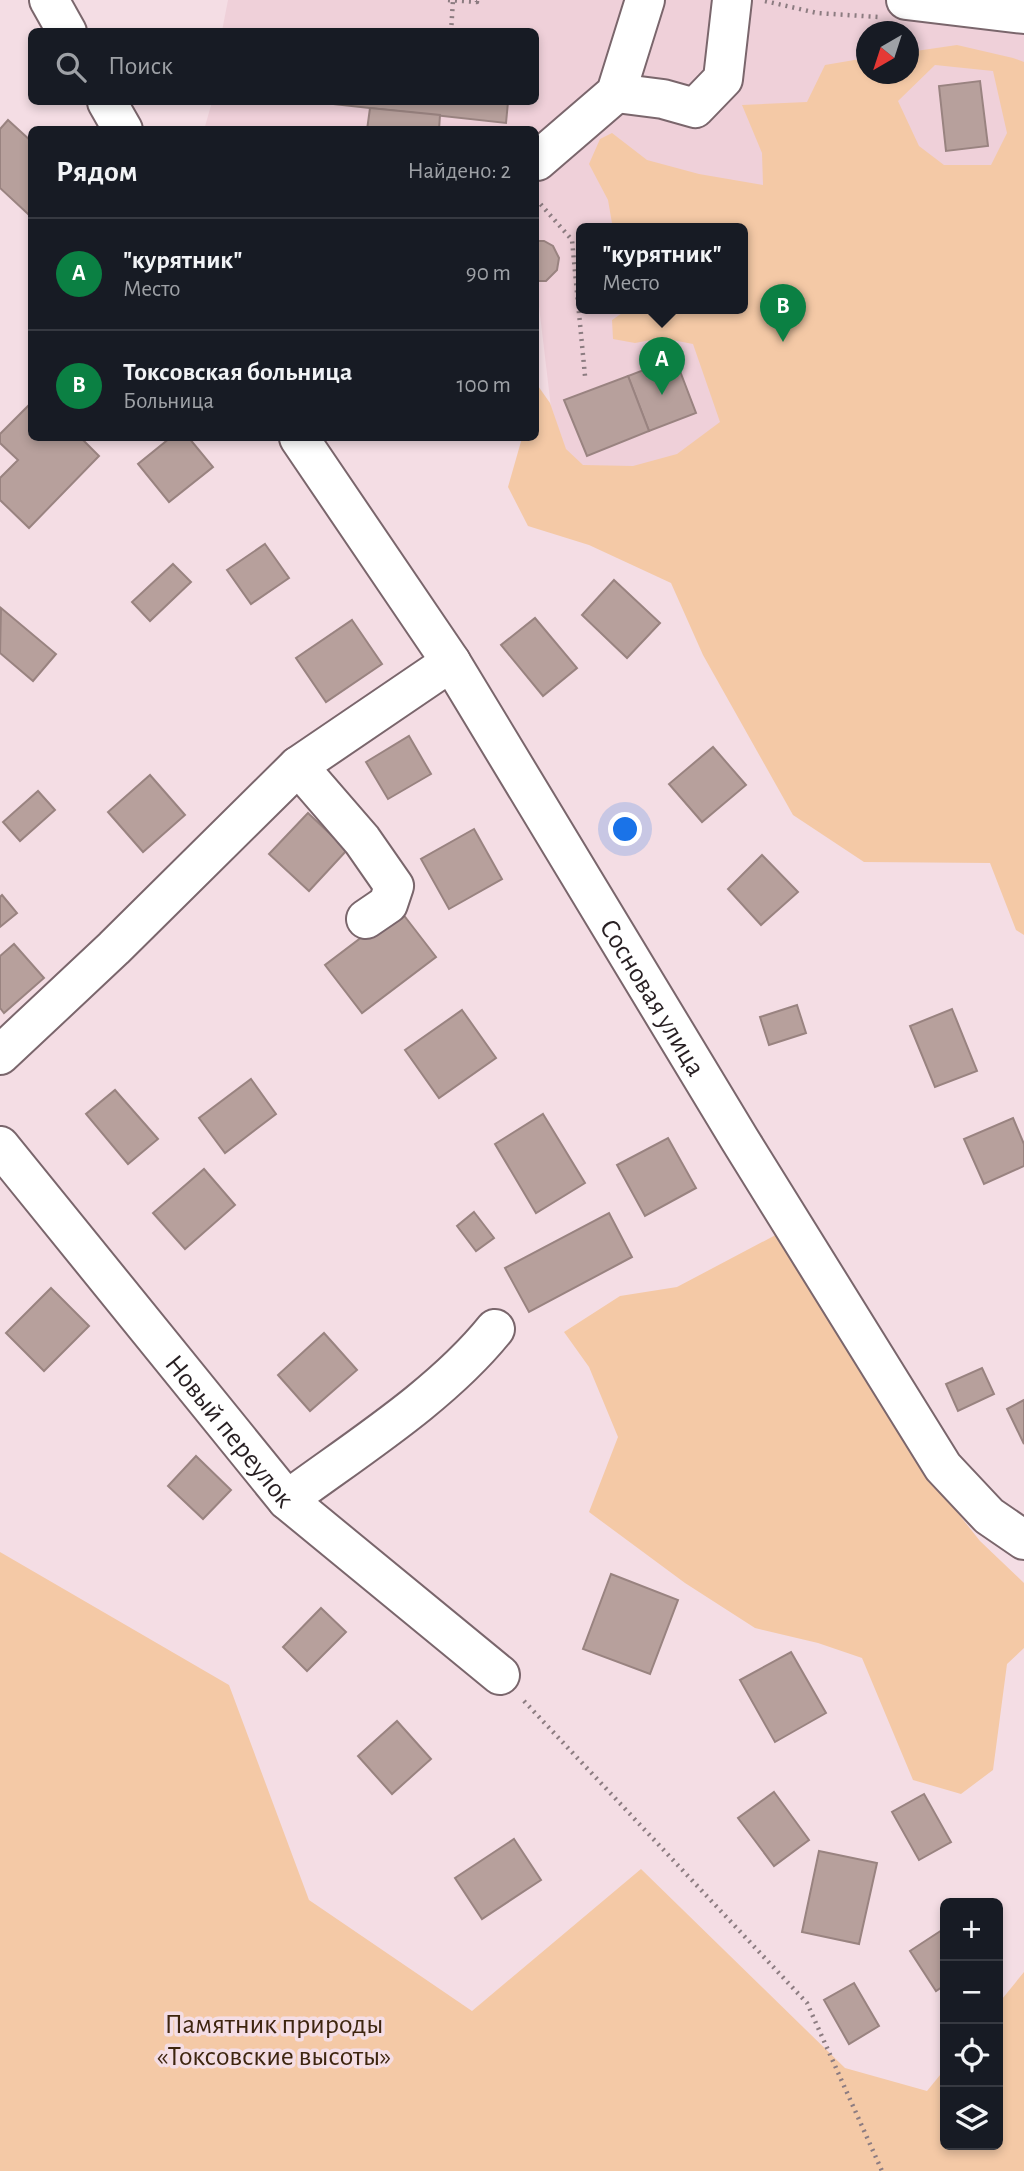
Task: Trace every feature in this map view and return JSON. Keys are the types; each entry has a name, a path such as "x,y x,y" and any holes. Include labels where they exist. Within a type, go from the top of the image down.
{"street":[{"path":"50,0 65,28"},
{"path":"539,160 616,93 645,0"},
{"path":"616,93 663,99 695,108 723,79 732,0"},
{"path":"906,0 1023,11"},
{"path":"109,105 121,126"},
{"name":"Сосновая улица","path":"301,441 451,662 740,1140 943,1467 989,1516 1024,1540"},
{"path":"0,1055 133,929 298,766 451,662"},
{"path":"298,766 362,840 394,886 388,904 366,919"},
{"name":"Новый переулок","path":"0,1146 287,1500 500,1675"},
{"path":"287,1500 416,1405 483,1345 495,1329"}],"path":[{"path":"451,28 451,0 477,0"},
{"path":"539,202 572,240 576,282"},
{"path":"579,314 585,376"},
{"path":"500,1675 807,2003 882,2171"}],"shaded area":[{"path":"228,0 1024,0 1024,751 557,458 539,306 539,126 205,126 211,105 539,105 539,28 223,28"}],"green space":[{"path":"957,45 1024,62 1024,935 1016,930 990,863 864,862 793,815 703,655 671,583 589,545 528,526 508,487 521,441 539,441 539,387 550,403 566,449 583,465 633,466 677,454 720,422 693,344 662,338 635,343 613,339 612,320 621,314 748,314 748,223 612,223 608,200 589,164 600,139 612,133 647,160 699,174 763,185 762,153 742,105 807,102 825,65 856,60 856,84 915,84 898,101 919,146 944,165 991,165 1007,133 993,71 935,65 919,81 919,51"},
{"path":"785,1230 922,1468 980,1541 1024,1583 1024,1648 1007,1664 993,1770 961,1794 913,1780 862,1658 818,1643 755,1628 685,1583 589,1512 618,1437 589,1367 564,1332 620,1296 677,1287"},
{"name":"Памятник природы «Токсовские высоты»","path":"0,1552 229,1685 309,1900 472,2011 641,1869 845,2068 927,2091 940,2075 940,2150 1003,2150 1003,1998 1024,1972 1024,2171 0,2171"}],"building":[{"path":"980,81 988,146 946,151 939,86"},
{"path":"342,105 508,105 506,123"},
{"path":"370,108 440,115 439,126 368,126"},
{"path":"8,120 28,138 28,214 0,188 0,129"},
{"path":"539,241 553,246 559,258 557,270 546,281 539,281"},
{"path":"675,358 696,413 649,431 628,376"},
{"path":"628,376 649,431 587,456 564,400"},
{"path":"28,406 28,441 84,441 99,456 29,528 0,500 0,478 18,460 0,443 0,434"},
{"path":"166,441 191,441 213,467 169,502 138,464"},
{"path":"265,544 289,578 251,604 227,570"},
{"path":"173,564 191,582 150,621 132,602"},
{"path":"614,580 660,623 627,658 582,615"},
{"path":"1,608 56,654 33,681 0,653"},
{"path":"535,618 577,668 543,696 501,645"},
{"path":"352,620 382,664 326,702 296,658"},
{"path":"409,736 431,774 388,799 366,762"},
{"path":"713,747 746,785 702,822 669,784"},
{"path":"150,775 185,815 143,852 108,812"},
{"path":"38,791 55,810 20,841 3,822"},
{"path":"308,813 347,850 309,891 269,854"},
{"path":"474,829 502,879 449,909 421,859"},
{"path":"762,855 798,892 761,925 728,889"},
{"path":"2,895 17,913 0,927 0,897"},
{"path":"399,909 436,957 362,1013 325,965"},
{"path":"14,944 44,978 4,1013 0,1008 0,956"},
{"path":"797,1005 806,1033 769,1045 760,1017"},
{"path":"952,1009 977,1071 935,1087 910,1026"},
{"path":"462,1010 496,1058 439,1098 405,1050"},
{"path":"251,1079 276,1114 225,1153 199,1118"},
{"path":"115,1090 158,1139 128,1164 86,1114"},
{"path":"543,1114 585,1183 536,1213 495,1144"},
{"path":"1013,1118 1024,1144 1024,1166 984,1184 964,1139"},
{"path":"668,1138 696,1188 645,1216 617,1165"},
{"path":"204,1169 235,1205 185,1249 153,1213"},
{"path":"474,1212 494,1238 476,1251 457,1226"},
{"path":"609,1213 632,1257 529,1312 505,1268"},
{"path":"51,1288 89,1326 44,1371 6,1333"},
{"path":"324,1333 357,1370 310,1411 278,1375"},
{"path":"982,1368 994,1394 958,1411 946,1384"},
{"path":"1024,1400 1024,1444 1007,1409"},
{"path":"196,1456 231,1490 203,1519 168,1486"},
{"path":"611,1574 678,1600 650,1674 583,1649"},
{"path":"321,1608 346,1632 307,1671 283,1647"},
{"path":"791,1652 826,1713 775,1742 740,1680"},
{"path":"397,1721 431,1759 392,1794 358,1756"},
{"path":"774,1792 809,1840 774,1866 738,1818"},
{"path":"924,1794 951,1842 919,1860 892,1812"},
{"path":"514,1839 541,1880 482,1919 455,1878"},
{"path":"819,1851 877,1863 859,1944 802,1932"},
{"path":"940,1931 940,1988 936,1991 910,1951"},
{"path":"854,1983 879,2026 849,2044 824,2000"}],"place":[{"name":"Токсовская больница","path":"783,342"},
{"name":"\"курятник\"","path":"662,395"}]}
